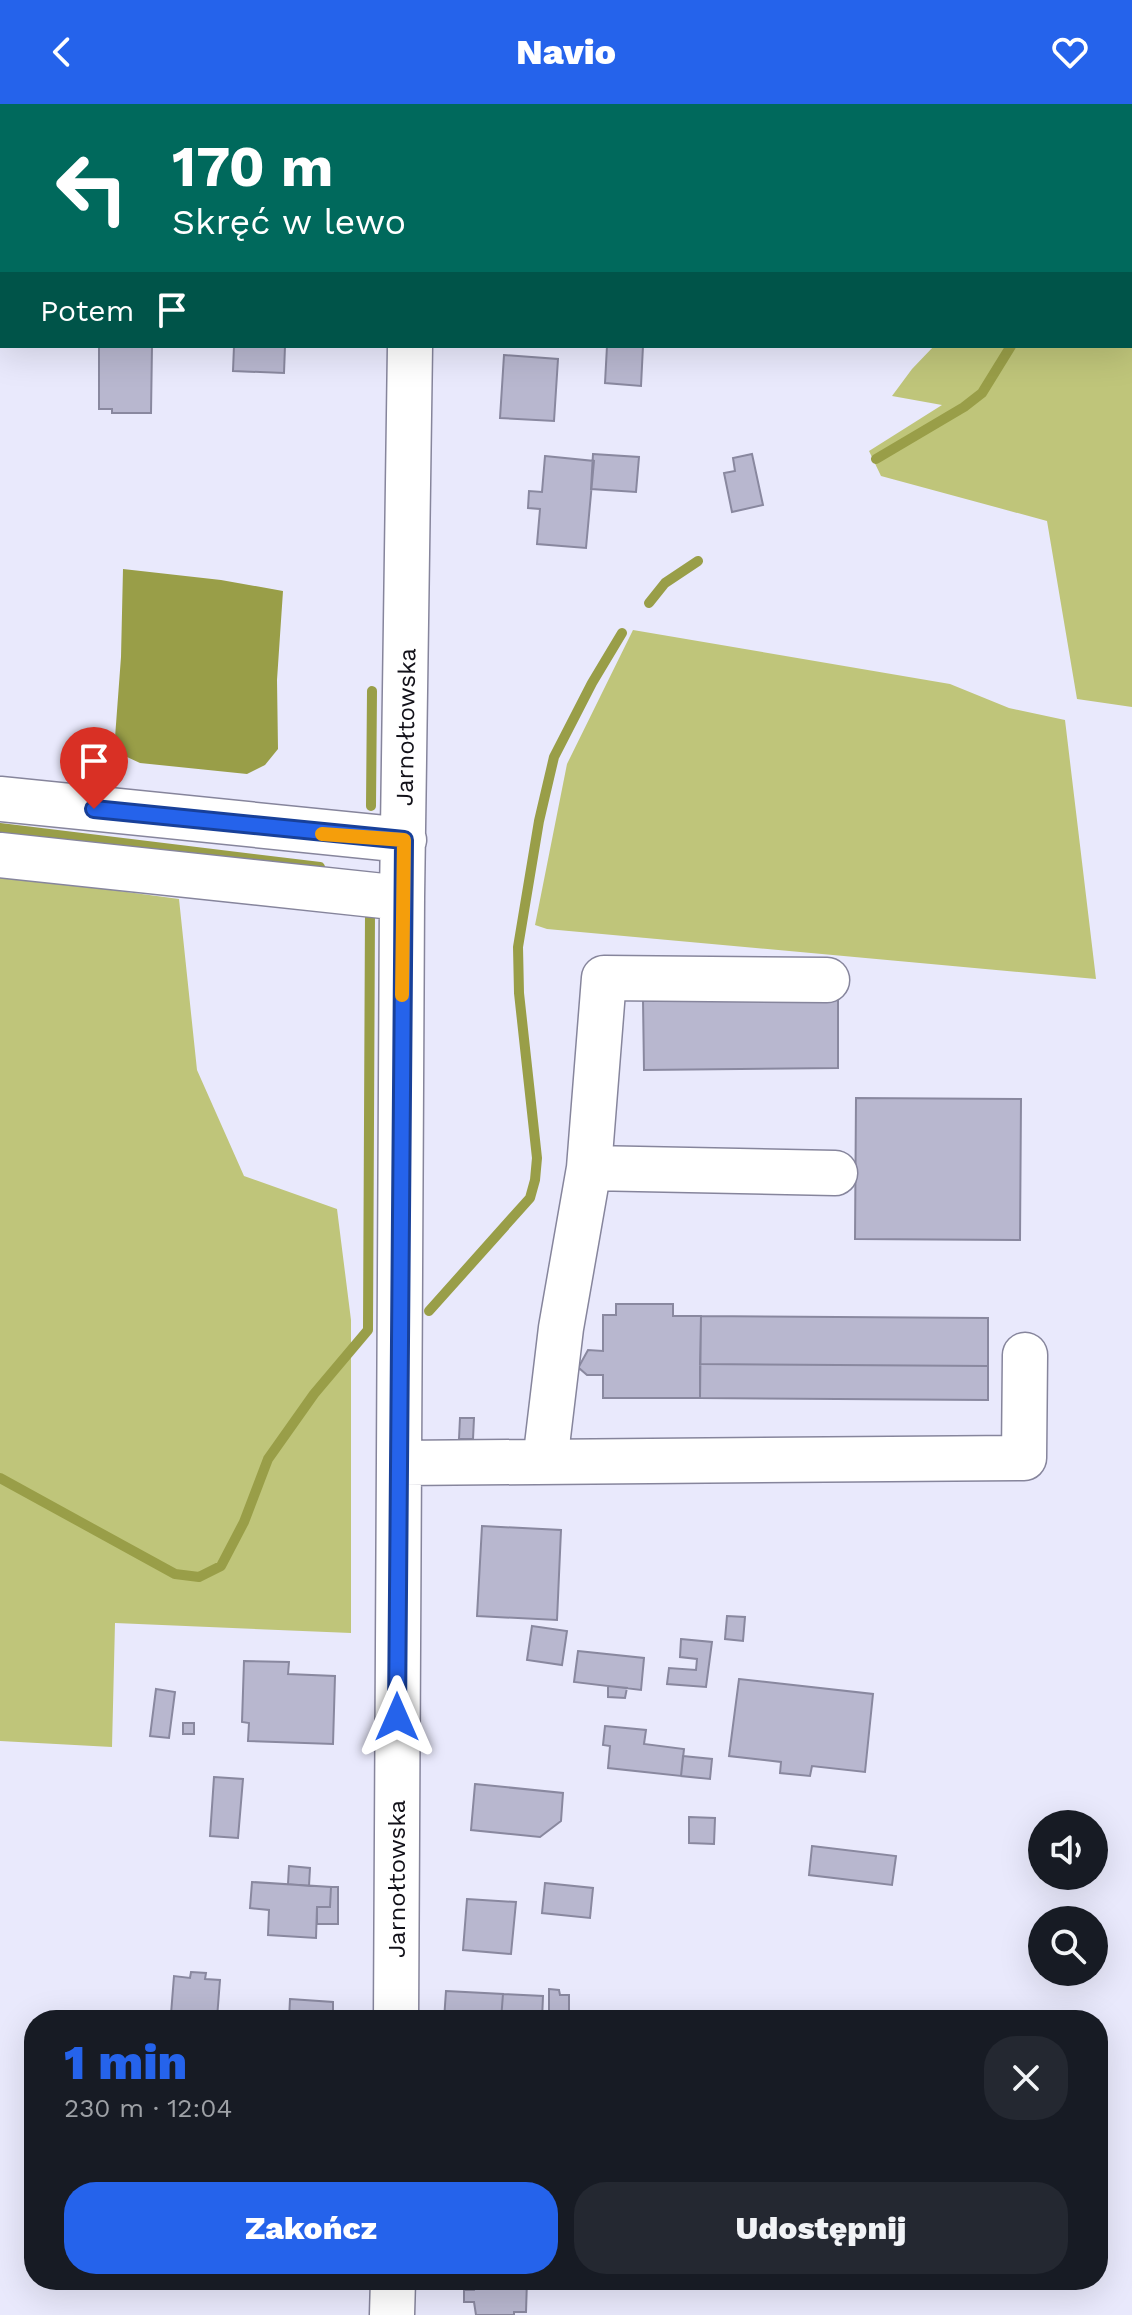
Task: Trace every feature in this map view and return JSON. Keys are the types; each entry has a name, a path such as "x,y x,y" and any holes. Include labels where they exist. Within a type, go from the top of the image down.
{"street":[{"name":"Jarnołtowska","path":"396,2010 402,898 410,348"},
{"path":"0,799 404,840"},
{"path":"0,855 402,898"},
{"path":"545,1462 561,1328 589,1168 604,978 827,980"},
{"path":"589,1168 835,1173"},
{"path":"399,1463 1024,1458 1025,1355"},
{"path":"392,2315 393,2290"}],"shaded area":[{"path":"932,348 1132,348 1132,707 1077,699 1047,521 881,476 869,451 942,405 892,396"},
{"path":"123,569 221,580 283,591 277,680 278,749 265,765 247,774 140,763 114,751"},
{"path":"633,630 950,684 1009,708 1065,720 1096,979 547,929 535,925 567,764"},
{"path":"0,875 179,899 197,1070 244,1176 337,1209 351,1320 351,1633 115,1623 112,1747 0,1741"}],"building":[{"path":"99,348 152,348 151,413 112,413 112,409 99,409"},
{"path":"234,348 285,348 284,373 233,371"},
{"path":"607,348 643,348 641,386 605,383"},
{"path":"504,355 558,359 554,421 500,418"},
{"path":"593,454 639,457 636,492 591,489"},
{"path":"752,454 763,505 732,512 724,473 735,471 733,458"},
{"path":"545,456 594,461 586,548 537,544 540,509 528,508 529,491 542,492"},
{"path":"838,999 838,1068 644,1070 643,1000"},
{"path":"856,1098 1021,1099 1020,1240 855,1239"},
{"path":"616,1304 673,1304 673,1316 701,1316 700,1398 603,1398 603,1375 587,1375 577,1370 588,1350 603,1351 603,1315 616,1315"},
{"path":"701,1316 988,1318 988,1366 700,1364"},
{"path":"700,1364 988,1366 988,1400 700,1398"},
{"path":"460,1418 474,1418 473,1439 459,1439"},
{"path":"482,1526 561,1530 557,1620 477,1616"},
{"path":"727,1616 745,1617 743,1641 725,1639"},
{"path":"532,1626 567,1631 562,1665 527,1660"},
{"path":"681,1639 712,1642 706,1687 667,1684 669,1668 696,1670 697,1659 680,1657"},
{"path":"578,1651 644,1658 641,1690 574,1682"},
{"path":"244,1661 289,1662 288,1674 335,1676 333,1744 248,1741 249,1723 242,1722"},
{"path":"739,1679 873,1694 865,1772 812,1766 810,1776 780,1773 781,1762 729,1756"},
{"path":"608,1686 627,1688 625,1698 608,1697"},
{"path":"156,1689 175,1692 169,1738 150,1736"},
{"path":"183,1723 194,1723 194,1734 183,1734"},
{"path":"605,1726 646,1730 644,1744 684,1749 681,1776 608,1768 610,1746 603,1745"},
{"path":"683,1756 712,1759 710,1779 681,1776"},
{"path":"214,1777 243,1779 238,1838 210,1836"},
{"path":"475,1784 563,1793 561,1821 540,1837 471,1830"},
{"path":"689,1817 715,1818 714,1844 689,1843"},
{"path":"812,1846 896,1856 892,1885 809,1875"},
{"path":"289,1866 310,1868 309,1886 288,1884"},
{"path":"252,1882 331,1887 330,1907 317,1907 316,1938 268,1935 269,1910 250,1908"},
{"path":"545,1883 593,1888 590,1918 542,1913"},
{"path":"331,1887 338,1887 338,1924 317,1924 317,1907 330,1907"},
{"path":"467,1899 516,1902 511,1954 463,1950"},
{"path":"191,1972 206,1973 205,1979 220,1980 218,2010 171,2010 174,1976 190,1978"},
{"path":"549,1989 559,1990 560,1995 569,1995 569,2010 549,2010"},
{"path":"446,1991 503,1994 502,2010 445,2010"},
{"path":"503,1994 543,1996 542,2010 502,2010"},
{"path":"290,1999 333,2002 333,2010 289,2010"},
{"path":"464,2290 527,2290 526,2312 476,2315 474,2302 464,2302"}],"waterway":[{"path":"876,459 982,393 1010,348"},
{"path":"649,603 665,583 698,561"},
{"path":"429,1311 530,1198 537,1158 519,993 518,947 539,821 554,757 622,633"},
{"path":"371,806 372,691"},
{"path":"0,828 320,867"},
{"path":"0,1478 175,1574 199,1577 221,1566 244,1522 268,1459 314,1394 368,1330 370,913"}],"slow traffic":[{"path":"322,834 404,840 402,995"}],"route":[{"path":"94,809 404,840 397,1717"}]}
